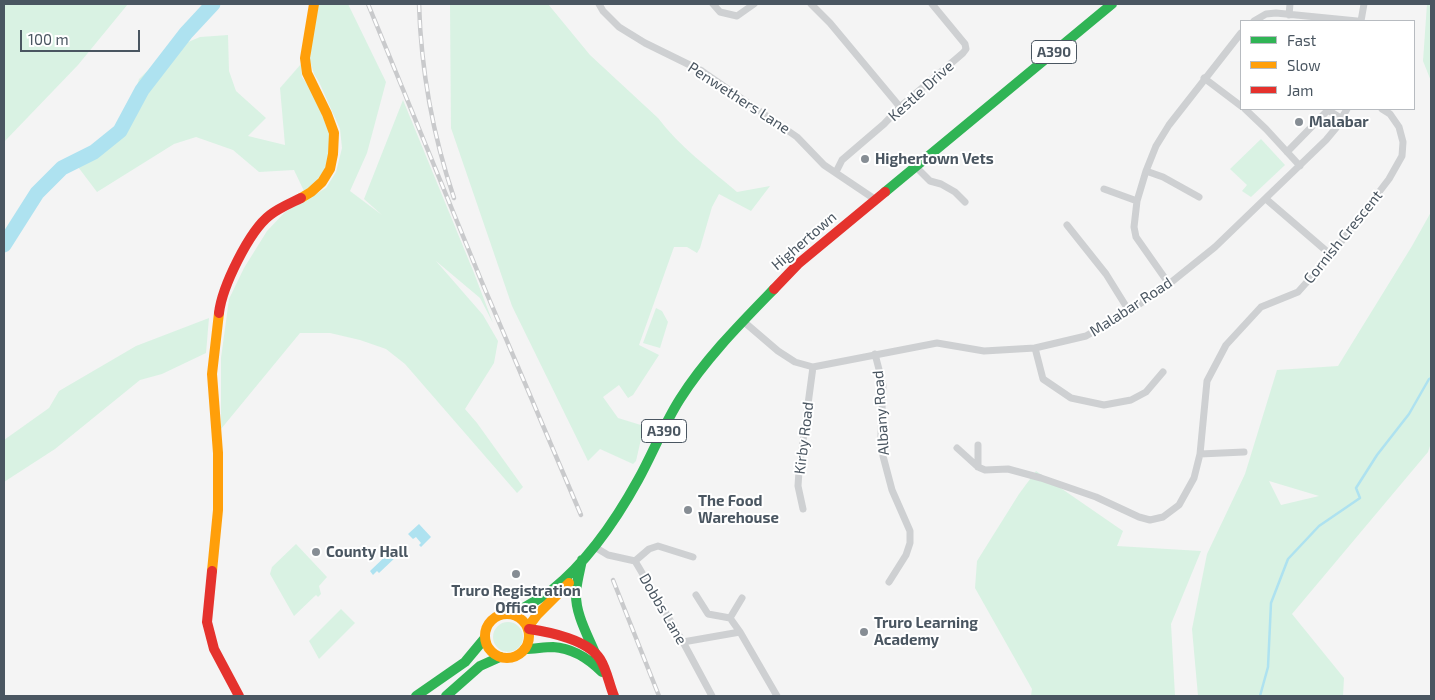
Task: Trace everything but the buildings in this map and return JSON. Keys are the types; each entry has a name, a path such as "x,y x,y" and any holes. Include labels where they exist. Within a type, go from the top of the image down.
{"main road":[{"path":"239,696 214,649 207,622 218,510 218,452 212,374 215,343 220,304 228,280 237,261 258,227 277,211 311,192 322,182 330,169 334,133 307,73 305,58 314,4"},
{"name":"Highertown","path":"512,614 546,594 583,559 630,493 680,399 709,360 752,310 798,264 1112,4"},
{"path":"583,559 577,583 577,604 582,625 603,666 614,696"},
{"name":"Highertown","path":"528,628 538,613 563,590 583,559"},
{"path":"502,614 512,614 519,616 524,621 528,628 530,639 525,649 518,656 512,658 500,657 489,649 485,638 486,629 492,621 502,614"},
{"path":"528,628 576,642 595,653"},
{"path":"416,696 465,662 485,638"},
{"path":"525,649 552,647 572,652 586,658 608,679"},
{"path":"446,696 480,666 500,657"}],"street":[{"name":"Penwethers Lane","path":"599,4 619,28 702,71 797,137 824,165 876,200"},
{"path":"713,4 720,12 736,16 754,4"},
{"path":"811,4 830,23 900,107"},
{"name":"Kestle Drive","path":"836,172 842,160 966,49 965,44 932,4"},
{"path":"1289,15 1290,4"},
{"path":"1361,20 1364,4"},
{"path":"1256,20 1266,14 1276,13 1346,20"},
{"path":"1169,284 1136,236 1134,228 1137,201 1156,146 1204,78 1240,34"},
{"path":"1204,78 1240,105"},
{"path":"1245,110 1300,166"},
{"path":"1287,152 1328,110 1342,119"},
{"name":"Malabar Road","path":"813,367 938,343 984,351 1035,348 1086,336 1129,311 1169,284 1214,247 1326,140 1346,110"},
{"name":"Cornish Crescent","path":"978,467 985,470 1008,470 1040,478 1096,497 1139,517 1150,520 1163,517 1179,504 1194,478 1200,454 1208,381 1226,345 1261,307 1298,292 1331,255 1389,179 1402,156 1403,142 1399,127 1390,114 1384,110"},
{"path":"916,167 930,181 942,184 955,192 965,202"},
{"path":"1146,171 1199,197"},
{"path":"1104,189 1137,201"},
{"path":"1266,199 1331,255"},
{"path":"1067,225 1106,274 1129,311"},
{"path":"743,321 778,351 795,362 813,367"},
{"path":"1035,348 1043,379 1071,398 1104,405 1131,400 1146,392 1163,372"},
{"name":"Albany Road","path":"875,354 882,386 881,436 883,456 892,490 910,531 910,543 906,555 889,582"},
{"name":"Kirby Road","path":"803,509 798,486 799,471 813,367"},
{"path":"978,445 978,467"},
{"path":"957,448 978,467"},
{"path":"1200,454 1244,452"},
{"name":"Dobbs Lane","path":"593,546 608,555 635,561 683,642 712,696"},
{"path":"635,561 649,549 658,546 693,557"},
{"path":"696,595 708,614 730,618 777,696"},
{"path":"730,618 742,598"},
{"path":"683,642 740,632"}],"green space":[{"path":"4,4 128,4 78,65 4,142"},
{"path":"318,4 348,4 386,82 367,153 350,191 382,215 364,199 403,100 474,273 493,323 480,298 436,261 483,315 498,341 494,363 465,409 523,487 517,493 405,364 386,349 360,340 330,333 300,333 221,429 221,358 229,299 244,268 267,231 285,212 326,188 336,172 342,148 340,129 314,74 310,61"},
{"path":"450,4 548,4 590,55 658,118 685,148 737,192 770,186 751,211 719,194 712,207 697,253 687,247 674,247 639,345 659,355 633,395 628,398 619,385 603,397 618,418 644,426 636,461 633,464 600,449 588,461 512,306 451,128"},
{"path":"1427,4 1431,4 1431,81 1423,61"},
{"path":"228,35 229,71 236,91 266,118 248,136 285,145 280,88 301,64 302,77 313,92 330,135 328,159 325,169 313,185 304,191 294,170 259,172 233,150 196,137 174,144 97,192 72,159 109,135 130,109 139,79 169,50 200,37"},
{"path":"1261,139 1285,165 1251,197 1242,191 1247,185 1230,169"},
{"path":"1431,212 1431,443 1428,452 1292,614 1344,678 1343,696 1198,696 1192,629 1207,554 1245,474 1277,370 1338,366","holes":["1269,481 1319,496 1281,505"]},
{"path":"656,308 662,311 668,322 660,348 643,343"},
{"path":"209,318 206,353 162,374 140,380 55,449 4,482 4,440 49,408 59,391 136,346"},
{"path":"1036,471 1123,531 1117,546 1201,551 1171,624 1175,696 1031,696 1032,689 975,588 977,561 1019,494"},
{"path":"296,544 327,577 319,586 321,594 318,597 316,595 294,616 270,574 272,567"},
{"path":"341,609 355,623 319,659 309,641"},
{"path":"508,622 519,626 523,637 519,648 508,652 497,648 493,637 497,626"}],"water":[{"path":"419,524 431,537 421,547 419,545 421,543 416,537 413,539 408,534"},
{"path":"393,549 398,555 379,573 377,571 373,575 370,571"}],"waterway":[{"path":"4,245 37,193 62,168 94,152 120,131 142,90 186,33 213,4"},
{"path":"1260,696 1268,667 1271,603 1288,559 1319,526 1360,498 1356,488 1377,455 1409,414 1431,378"}],"railway":[{"path":"368,4 481,280 581,515"},
{"path":"419,4 422,53 429,102 440,151 454,198"},
{"path":"613,580 659,696"}],"traffic: fast":[{"path":"885,192 1112,4"},
{"path":"513,614 552,590 589,553 611,525 629,495 669,418 690,384 724,341 774,289"},
{"path":"582,560 576,588 577,608 595,653"},
{"path":"416,696 465,662 485,638"},
{"path":"525,649 553,647 567,650 586,659 602,672"},
{"path":"446,696 480,666 500,657"}],"traffic: slow":[{"path":"301,198 322,182 330,169 333,154 334,133 307,73 305,58 314,4"},
{"path":"212,571 218,510 218,453 212,374 219,313"},
{"path":"528,627 537,615 569,583"},
{"path":"511,614 523,620 528,627 529,636 528,645 523,652 516,657 503,658 495,655 488,648 485,632 488,624 495,617 511,614"}],"traffic: jam":[{"path":"774,289 798,264 885,192"},
{"path":"219,313 225,289 231,275 245,246 254,233 270,215 301,198"},
{"path":"212,571 207,622 214,649 239,696"},
{"path":"529,629 568,638 594,652 600,659 614,696"}],"place":[{"name":"Malabar","path":"1299,122"},
{"name":"Highertown Vets","path":"865,159"},
{"name":"The Food Warehouse","path":"688,510"},
{"name":"County Hall","path":"316,552"},
{"name":"Truro Registration Office","path":"516,574"},
{"name":"Truro Learning Academy","path":"864,632"}]}
